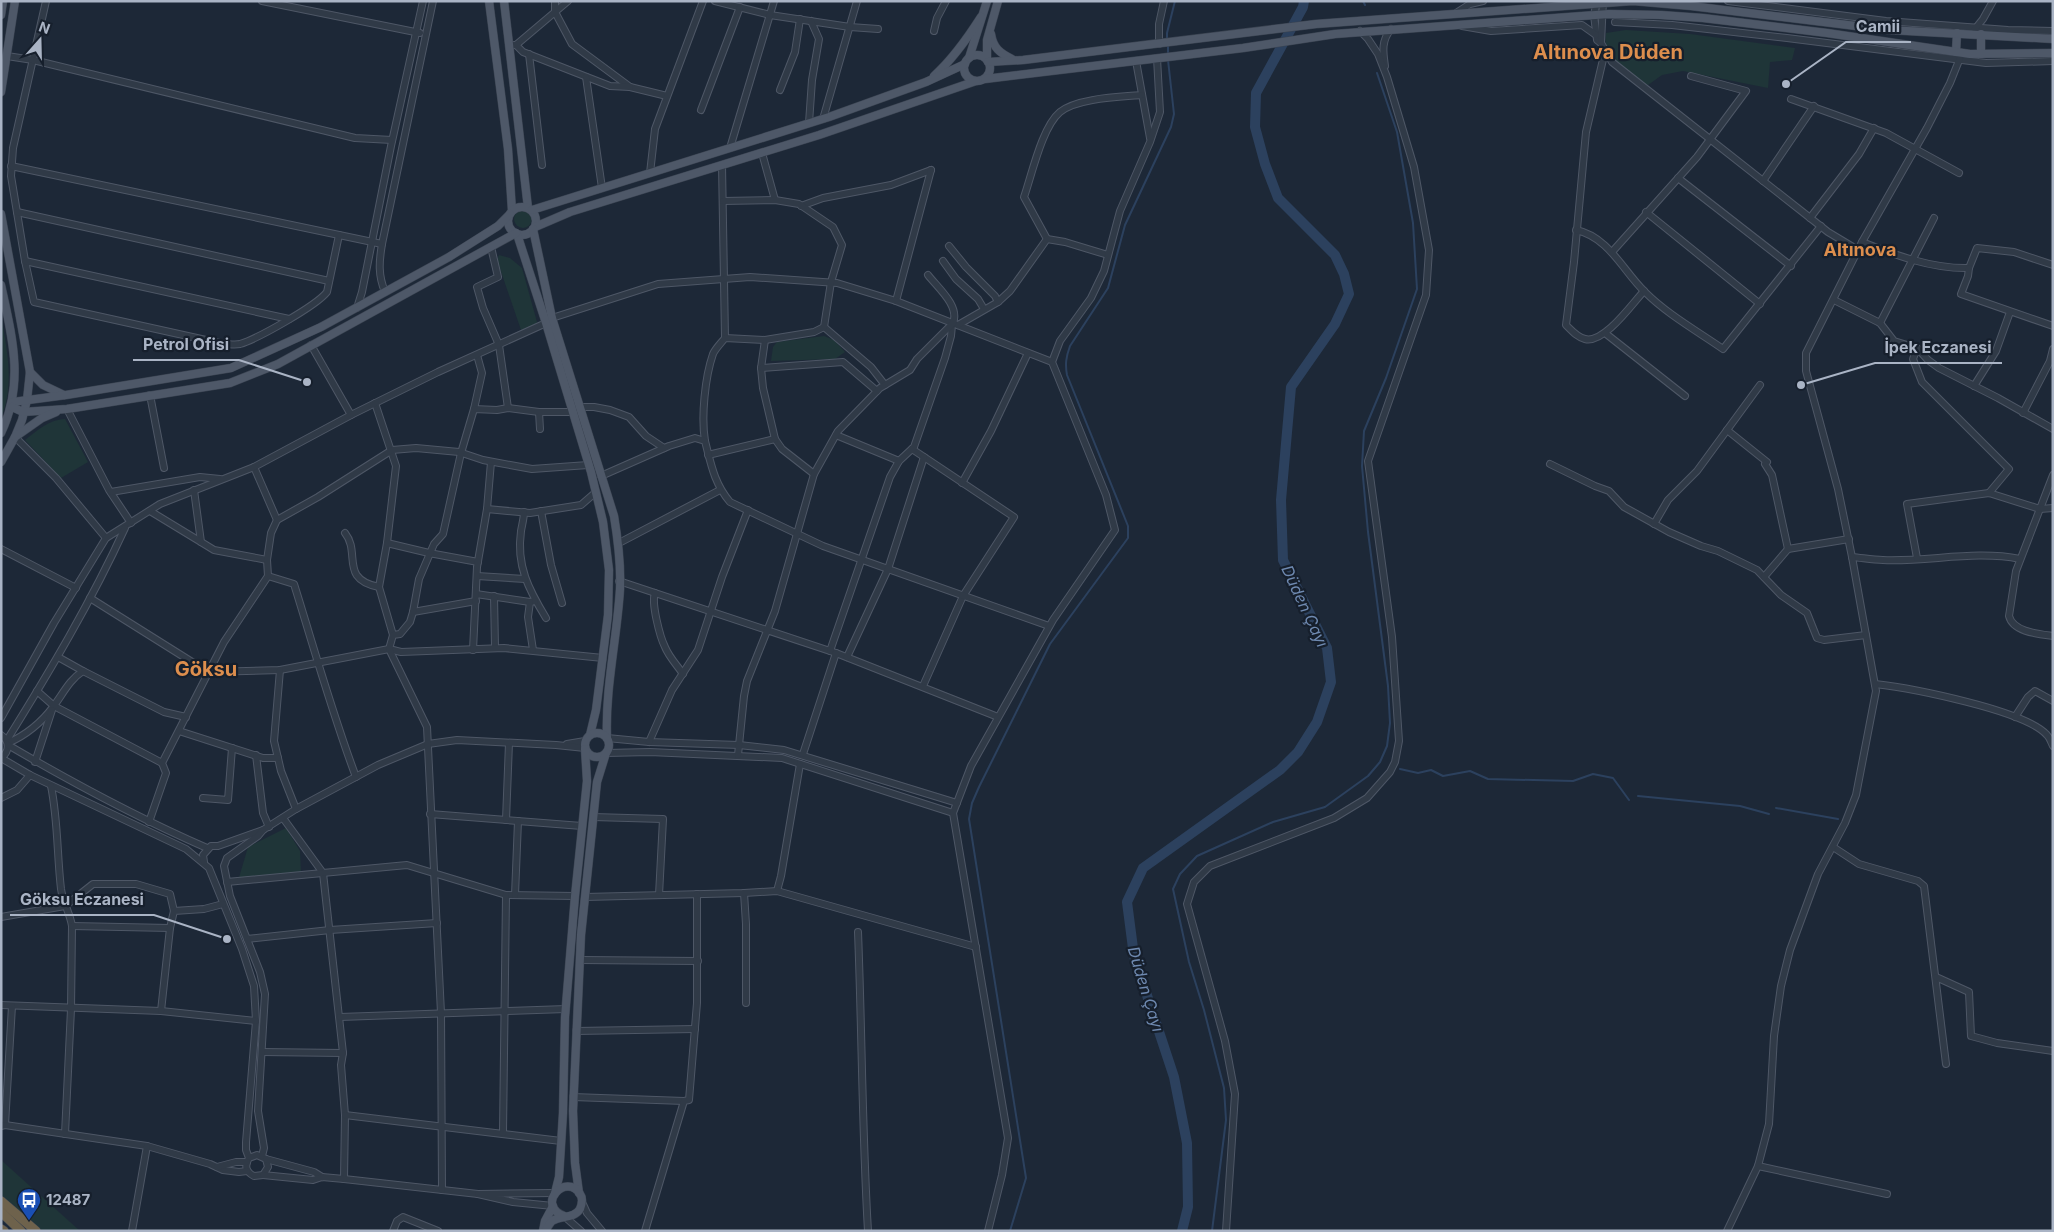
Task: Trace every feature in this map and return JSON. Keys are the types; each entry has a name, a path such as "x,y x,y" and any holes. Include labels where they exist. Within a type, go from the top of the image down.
{"highway":[{"path":"1,1201 36,1231"},
{"path":"1,1212 21,1231"}],"main road":[{"path":"1,14 3,1"},
{"path":"1,92 16,1"},
{"path":"489,1 508,149 511,213 508,223 516,233 580,407 614,516 618,543 619,581 606,708 609,746 597,782 585,897 576,1030 573,1097 574,1164 582,1202 578,1212 552,1222 544,1231"},
{"path":"504,1 513,45 530,209 536,218 534,228 549,320 572,412 596,492 603,522 609,570 608,615 596,710 586,744 587,781 574,896 566,1009 559,1178 552,1201 559,1214 564,1216"},
{"path":"976,81 966,75 967,61 986,1"},
{"path":"985,79 990,72 987,40 998,1"},
{"path":"12,404 27,400 231,368 321,327 449,257 498,226 519,207 530,209 823,119 926,82 981,56 988,61 1014,60 1316,24 1600,2 1659,2 1889,30 1976,32 2053,39"},
{"path":"12,404 23,412 64,409 230,383 278,364 516,233 524,235 534,228 570,212 762,153 985,79 1181,56 1391,28 1598,15 1662,15 1827,33 1959,55 2053,53"},
{"path":"926,82 947,64 981,18"},
{"path":"990,27 992,43 997,50 1014,60"},
{"path":"1976,32 1981,54"},
{"path":"1957,33 1959,55"},
{"path":"1,214 30,372 27,400 15,437 1,462"},
{"path":"1,285 14,350 12,404 1,433"},
{"path":"30,372 42,385 66,395"},
{"path":"15,437 42,418 64,409"},
{"path":"586,744 597,733 607,738"},
{"path":"586,744 587,753 594,757 599,757 606,753"},
{"path":"555,1193 558,1189 567,1187 579,1193"},
{"path":"544,1231 545,1221 553,1206"}],"street":[{"path":"46,1 11,166 25,261 34,302 224,344 238,344 248,341 310,308 324,296 339,235"},
{"path":"262,1 425,34"},
{"path":"357,308 362,292 392,140 423,1"},
{"path":"385,292 380,281 378,268 432,1"},
{"path":"556,1 555,12 572,44 630,87"},
{"path":"568,1 513,45 523,52 610,86 630,87 667,96"},
{"path":"650,173 655,129 702,1"},
{"path":"715,1 770,15 850,27 878,29"},
{"path":"730,148 774,1"},
{"path":"823,119 857,1"},
{"path":"934,31 937,18 946,1"},
{"path":"1159,44 1159,24 1164,1"},
{"path":"1456,13 1470,4 1483,1"},
{"path":"1728,1 1976,32 2053,30"},
{"path":"1976,32 1993,1"},
{"path":"1600,2 1596,35 1597,40 1601,43 1612,62 1810,218 1858,250"},
{"path":"701,110 740,7"},
{"path":"1598,15 1601,43"},
{"path":"1662,15 1672,25"},
{"path":"780,90 795,52 800,20"},
{"path":"809,123 812,80 819,39 811,21"},
{"path":"1615,22 1672,25 1891,50 1959,55 1986,63 2053,61"},
{"path":"1454,24 1491,31 1582,25 1596,35"},
{"path":"1387,78 1383,45 1384,37 1391,28"},
{"path":"1226,1231 1235,1094 1224,1041 1187,904 1194,882 1210,866 1334,818 1367,798 1390,772 1395,762 1399,741 1392,637 1368,461 1426,295 1429,250 1414,167 1387,78 1378,54 1368,38 1360,32"},
{"path":"1605,51 1586,132 1566,325 1577,336 1587,340 1597,339 1605,333 1644,291"},
{"path":"529,54 542,165"},
{"path":"1727,1231 1758,1166 1769,1124 1774,1036 1781,986 1796,930 1818,874 1856,795 1870,733 1876,692 1838,488 1806,371 1806,353 1862,242 1950,83 1959,55"},
{"path":"7,56 33,60 355,138 392,140"},
{"path":"988,1231 1002,1175 1008,1138 953,813 971,766 1049,626 1115,530 1106,495 1052,362 1060,341 1091,298 1104,271 1120,210 1150,142 1160,112 1157,58"},
{"path":"1136,61 1150,142"},
{"path":"1612,252 1711,140 1746,91 1691,76"},
{"path":"586,77 602,188"},
{"path":"1047,239 1024,197 1044,138 1052,122 1063,110 1092,100 1142,95"},
{"path":"1791,99 1874,128 1959,173"},
{"path":"1763,181 1814,106"},
{"path":"1810,218 1859,154 1874,128"},
{"path":"762,153 775,200"},
{"path":"722,165 725,338 714,352 708,379 703,427 708,455 720,490 730,502 823,546 1049,626"},
{"path":"11,166 382,244"},
{"path":"801,206 823,198 891,185 930,170 896,301"},
{"path":"1678,178 1791,266"},
{"path":"723,201 775,200 801,206 833,227 840,237 842,244 831,282 824,327"},
{"path":"17,212 329,281"},
{"path":"1646,212 1760,304"},
{"path":"1880,323 1934,218"},
{"path":"1576,230 1591,236 1612,252 1644,291 1723,349 1821,226"},
{"path":"1047,239 1065,242 1108,255"},
{"path":"738,755 747,681 768,629 798,534 814,474 836,435 877,391 910,370 917,359 954,324 998,302 1022,275 1047,239"},
{"path":"1862,242 1912,259 1957,268 1969,268"},
{"path":"949,246 966,267 995,296 998,302"},
{"path":"491,247 498,277 478,287 483,308 499,345 508,408"},
{"path":"2053,265 2014,252 1977,248 1961,294 2053,326"},
{"path":"943,260 956,279 978,299 984,309"},
{"path":"25,261 289,319"},
{"path":"803,754 833,652 890,477 899,461 912,449 945,358 951,336 956,316 953,308 928,275"},
{"path":"1,718 106,538 160,504 254,467 375,403 549,320 658,284 750,277 831,282 896,301 1052,362"},
{"path":"1834,300 1880,323 1894,342 1916,348 1939,368 2053,429"},
{"path":"1974,386 1996,351 2010,312"},
{"path":"725,338 765,340 814,332 824,327"},
{"path":"824,327 871,367 885,385"},
{"path":"1605,333 1684,396"},
{"path":"765,340 761,368 763,388 775,439 782,448 814,474"},
{"path":"311,345 351,415"},
{"path":"1916,348 1913,359 1922,382 2009,469 1989,493"},
{"path":"2023,413 2051,361 2053,349"},
{"path":"962,482 991,431 1028,353"},
{"path":"394,635 400,634 410,622 419,579 429,553 443,534 461,453 482,373 478,355"},
{"path":"761,368 843,362 877,391"},
{"path":"1654,524 1668,500 1697,471 1760,385"},
{"path":"150,395 164,468"},
{"path":"375,403 396,466 388,543 379,587 394,635 389,649 427,727 441,1013 442,1190"},
{"path":"580,407 610,410 629,417 646,436 664,448"},
{"path":"474,409 497,410 508,408 539,412 572,412"},
{"path":"64,409 128,525"},
{"path":"539,412 540,429"},
{"path":"1727,430 1766,463 1772,475 1788,549"},
{"path":"836,435 899,461"},
{"path":"15,437 56,478 106,538"},
{"path":"601,476 664,448 695,438 705,441"},
{"path":"708,455 775,439"},
{"path":"162,762 224,642 268,576 267,560 271,533 277,520 318,498 392,450 416,448 461,453 491,462 532,469 588,465"},
{"path":"912,449 1014,517 963,596 922,686"},
{"path":"847,657 888,568 924,457"},
{"path":"473,650 478,562 487,508 491,462"},
{"path":"1550,464 1594,486 1609,491 1624,507 1654,524 1757,570 1781,594 1807,613 1817,638 1824,640 1866,634"},
{"path":"254,467 277,520"},
{"path":"2053,475 2016,571 2008,613 2009,619 2016,627 2053,636"},
{"path":"110,492 200,477 223,479"},
{"path":"194,490 201,542"},
{"path":"618,543 720,490"},
{"path":"487,508 524,512 541,511 581,505 596,492"},
{"path":"1917,558 1907,504 1989,493 2040,509 2053,508"},
{"path":"150,510 214,550 267,560"},
{"path":"649,742 672,690 698,650 722,577 748,510"},
{"path":"541,511 551,565 562,603"},
{"path":"524,512 520,556 525,580 533,602 546,618"},
{"path":"128,525 58,657 6,741 8,750 1,758 30,776 186,850 204,862 209,868 252,976 254,986 256,1021 246,1142 247,1171"},
{"path":"345,533 349,537 353,568 361,580 379,587"},
{"path":"1764,577 1788,549 1848,540"},
{"path":"388,543 478,562"},
{"path":"1,549 76,588"},
{"path":"1852,557 1885,560 1982,556 2020,559"},
{"path":"268,576 294,584 320,663 334,719 356,777"},
{"path":"477,576 525,580"},
{"path":"619,581 768,629 847,657 998,717"},
{"path":"655,592 653,599 660,634 665,648 683,674"},
{"path":"476,594 533,602"},
{"path":"494,596 495,647"},
{"path":"90,598 208,672 280,670 389,649 402,652 473,650 495,647 602,658"},
{"path":"413,612 476,601"},
{"path":"533,602 528,617 533,650"},
{"path":"58,657 164,712 186,717"},
{"path":"280,670 274,741 296,809"},
{"path":"6,741 28,734 53,708 73,678 83,671"},
{"path":"1875,684 1914,689 2015,717 2047,735 2053,746"},
{"path":"37,691 53,708 162,762 166,773 149,822"},
{"path":"2015,717 2028,697 2035,691 2053,701"},
{"path":"35,762 53,708"},
{"path":"179,731 263,758 278,758"},
{"path":"607,738 649,742 738,745 784,750 803,754 957,803"},
{"path":"6,741 35,762 149,822 207,848 218,846 266,828 296,809 378,764 428,744 456,740 556,745 586,744"},
{"path":"506,820 509,743"},
{"path":"203,798 228,800 232,748"},
{"path":"606,753 650,752 782,758 953,813"},
{"path":"256,756 266,828"},
{"path":"777,891 800,764"},
{"path":"1,798 17,790 30,776"},
{"path":"51,786 55,804 61,890 65,906 70,914 72,926 71,1008 65,1134"},
{"path":"430,814 582,826"},
{"path":"593,817 663,819 659,895"},
{"path":"283,818 322,873 343,1053 341,1065 345,1115 344,1179"},
{"path":"515,895 518,821"},
{"path":"263,1175 268,1167 264,1157 258,1111 265,994 260,972 230,896 224,866 227,858 266,828"},
{"path":"218,846 225,851 227,858"},
{"path":"1832,847 1859,864 1918,881 1924,886 1946,1064"},
{"path":"204,862 203,854 207,848"},
{"path":"227,882 407,865 506,895 574,896"},
{"path":"209,868 217,869 224,866"},
{"path":"1,917 65,906 93,884 136,884 170,894 174,911 170,928 161,1011"},
{"path":"585,897 777,891 976,947"},
{"path":"744,893 746,1002"},
{"path":"573,1097 690,1100 698,961 697,894"},
{"path":"503,1133 506,895"},
{"path":"174,911 204,909 223,904"},
{"path":"247,939 330,930 437,923"},
{"path":"72,926 170,928"},
{"path":"858,932 862,1033 863,1154 868,1231"},
{"path":"580,960 698,961"},
{"path":"1936,976 1969,992 1971,1036 1997,1042 2053,1050"},
{"path":"1,1005 161,1011 256,1021"},
{"path":"12,1006 3,1126 147,1146 217,1166 223,1170 247,1171 254,1176 263,1175 313,1180 322,1178 344,1179 478,1194 513,1202 553,1206"},
{"path":"340,1017 566,1009"},
{"path":"576,1030 695,1029"},
{"path":"262,1052 343,1053"},
{"path":"646,1231 684,1101"},
{"path":"345,1115 561,1140"},
{"path":"132,1231 147,1146"},
{"path":"217,1166 248,1160 253,1155 314,1172 322,1178"},
{"path":"1758,1166 1887,1194"},
{"path":"478,1194 555,1193"},
{"path":"582,1202 587,1213 602,1231"},
{"path":"564,1216 581,1231"},
{"path":"393,1231 397,1221 403,1217 438,1231"}],"green space":[{"path":"1626,30 1690,34 1795,48 1792,60 1770,62 1768,88 1683,71 1662,75 1648,85 1632,76 1618,64 1608,50 1606,33"},
{"path":"523,210 529,213 532,219 529,225 523,228 517,225 514,219 517,213"},
{"path":"499,255 510,258 522,268 537,322 535,326 521,330 497,260"},
{"path":"1,316 9,381 8,393 1,418"},
{"path":"824,336 834,340 845,352 835,359 771,361 773,347 777,342"},
{"path":"65,419 88,462 61,478 25,440 48,423"},
{"path":"286,828 300,851 301,873 238,881 248,847"},
{"path":"1,1160 80,1231 39,1231 1,1195"}],"waterway":[{"path":"1167,40 1175,1"},
{"name":"Düden Çayı","path":"1182,1231 1188,1207 1187,1143 1174,1077 1134,956 1127,902 1143,868 1280,770 1298,752 1317,722 1331,682 1327,648 1283,560 1281,500 1291,387 1335,324 1349,294 1344,274 1335,255 1278,198 1265,164 1255,127 1256,93 1303,7 1304,1"},
{"path":"1363,1 1365,5"},
{"path":"1168,45 1168,55"},
{"path":"1010,1231 1026,1178 969,819 972,803 979,787 1050,644 1128,538 1128,526 1067,375 1066,361 1070,346 1108,288 1125,225 1171,127 1174,114 1168,60"},
{"path":"1212,1231 1226,1120 1224,1088 1204,1010 1189,962 1173,889 1180,874 1197,856 1273,822 1325,807 1368,776 1380,762 1387,746 1390,723 1388,686 1368,532 1362,466 1364,431 1386,378 1417,289 1413,223 1397,132 1377,73"},
{"path":"1400,769 1418,773 1431,770 1443,776 1470,771 1488,779 1573,781 1593,774 1613,778 1629,800"},
{"path":"1638,796 1740,806 1769,814"},
{"path":"1776,808 1838,819"}],"place":[{"name":"Camii","path":"1786,84"},
{"name":"Petrol Ofisi","path":"307,382"},
{"name":"İpek Eczanesi","path":"1801,385"},
{"name":"Göksu Eczanesi","path":"227,939"},
{"name":"12487","path":"29,1221"}],"district":[{"name":"Altınova Düden","path":"1608,52"},
{"name":"Altınova","path":"1860,250"},
{"name":"Göksu","path":"206,669"}]}
